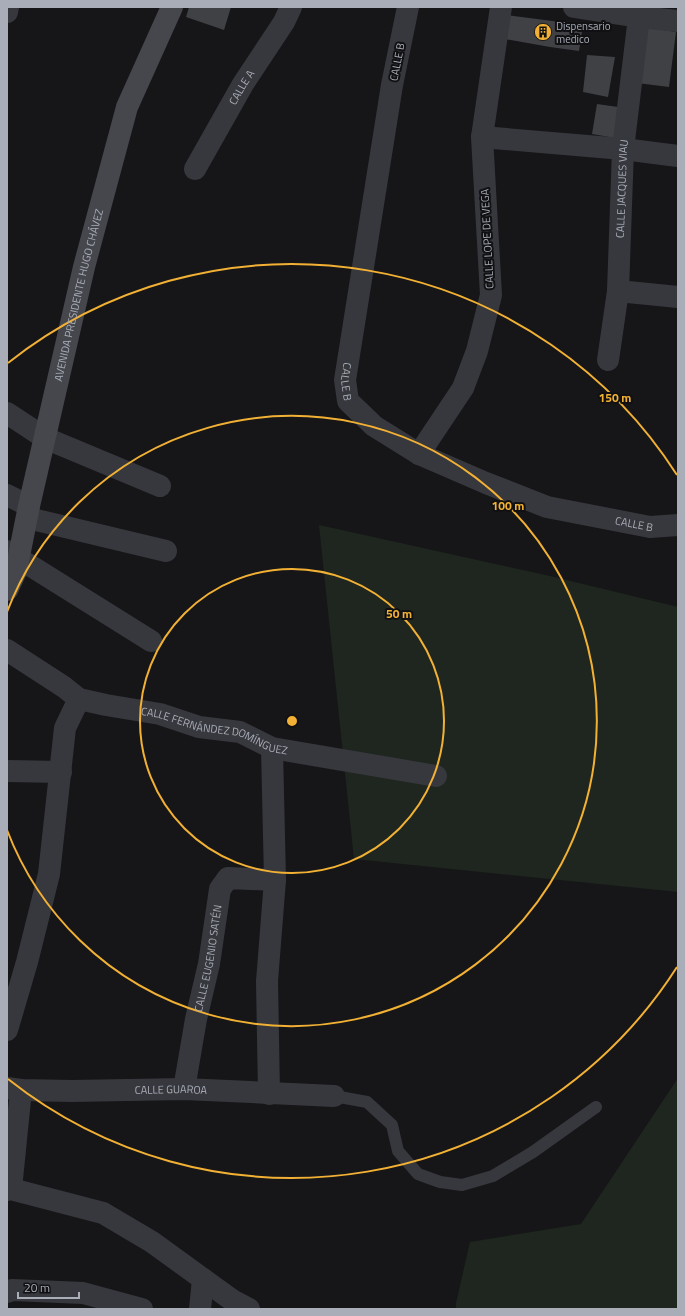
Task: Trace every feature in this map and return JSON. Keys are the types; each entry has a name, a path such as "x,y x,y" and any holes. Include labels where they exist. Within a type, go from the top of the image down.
{"main road":[{"name":"AVENIDA PRESIDENTE HUGO CHÁVEZ","path":"7,590 16,571 13,555 28,512 84,267 127,107 172,7"}],"street":[{"path":"7,12 8,7"},
{"name":"CALLE A","path":"195,169 243,84 284,22 291,7"},
{"name":"CALLE B","path":"408,7 392,85 345,380 348,401 374,426 419,454 547,507 650,526 678,525"},
{"name":"CALLE LOPE DE VEGA","path":"419,454 463,388 477,350 491,295 482,138 501,7"},
{"path":"574,7 639,17 678,21"},
{"name":"CALLE JACQUES VIAU","path":"608,360 618,291 623,149 639,17"},
{"path":"482,138 623,149 678,156"},
{"path":"618,291 678,297"},
{"path":"7,413 45,438 160,486"},
{"path":"7,495 28,512 166,551"},
{"path":"13,555 150,640"},
{"name":"CALLE FERNÁNDEZ DOMÍNGUEZ","path":"7,650 64,686 79,699 160,714 200,727 240,732 272,748 436,776"},
{"path":"7,1030 27,962 49,874 65,728 79,699"},
{"path":"269,1094 267,981 276,880 272,748"},
{"path":"7,771 61,772"},
{"name":"CALLE EUGENIO SATÉN","path":"184,1089 196,1019 209,964 220,888 228,878 276,880"},
{"path":"14,1089 9,1190 103,1213 152,1242 232,1300 249,1309"},
{"name":"CALLE GUAROA","path":"14,1089 72,1091 184,1089 334,1096"},
{"path":"200,1309 203,1279"},
{"path":"7,1292 12,1290 83,1293 142,1309"}],"lane":[{"path":"334,1096 367,1102 392,1125 398,1151 418,1174 440,1182 462,1185 493,1176 533,1152 596,1107"}],"shaded area":[{"path":"319,525 550,576 678,607 678,892 354,859"},
{"path":"678,1078 678,1309 456,1309 456,1303 470,1242 581,1224"}],"building":[{"path":"189,7 231,7 224,30 186,17"},
{"name":"Dispensario medico","path":"506,15 583,25 579,51 505,39"},
{"path":"645,27 676,32 669,87 637,83"},
{"path":"587,55 615,57 608,97 583,92"},
{"path":"597,104 618,107 615,138 592,134"}],"place":[{"name":"Dispensario medico","path":"543,32"}]}
